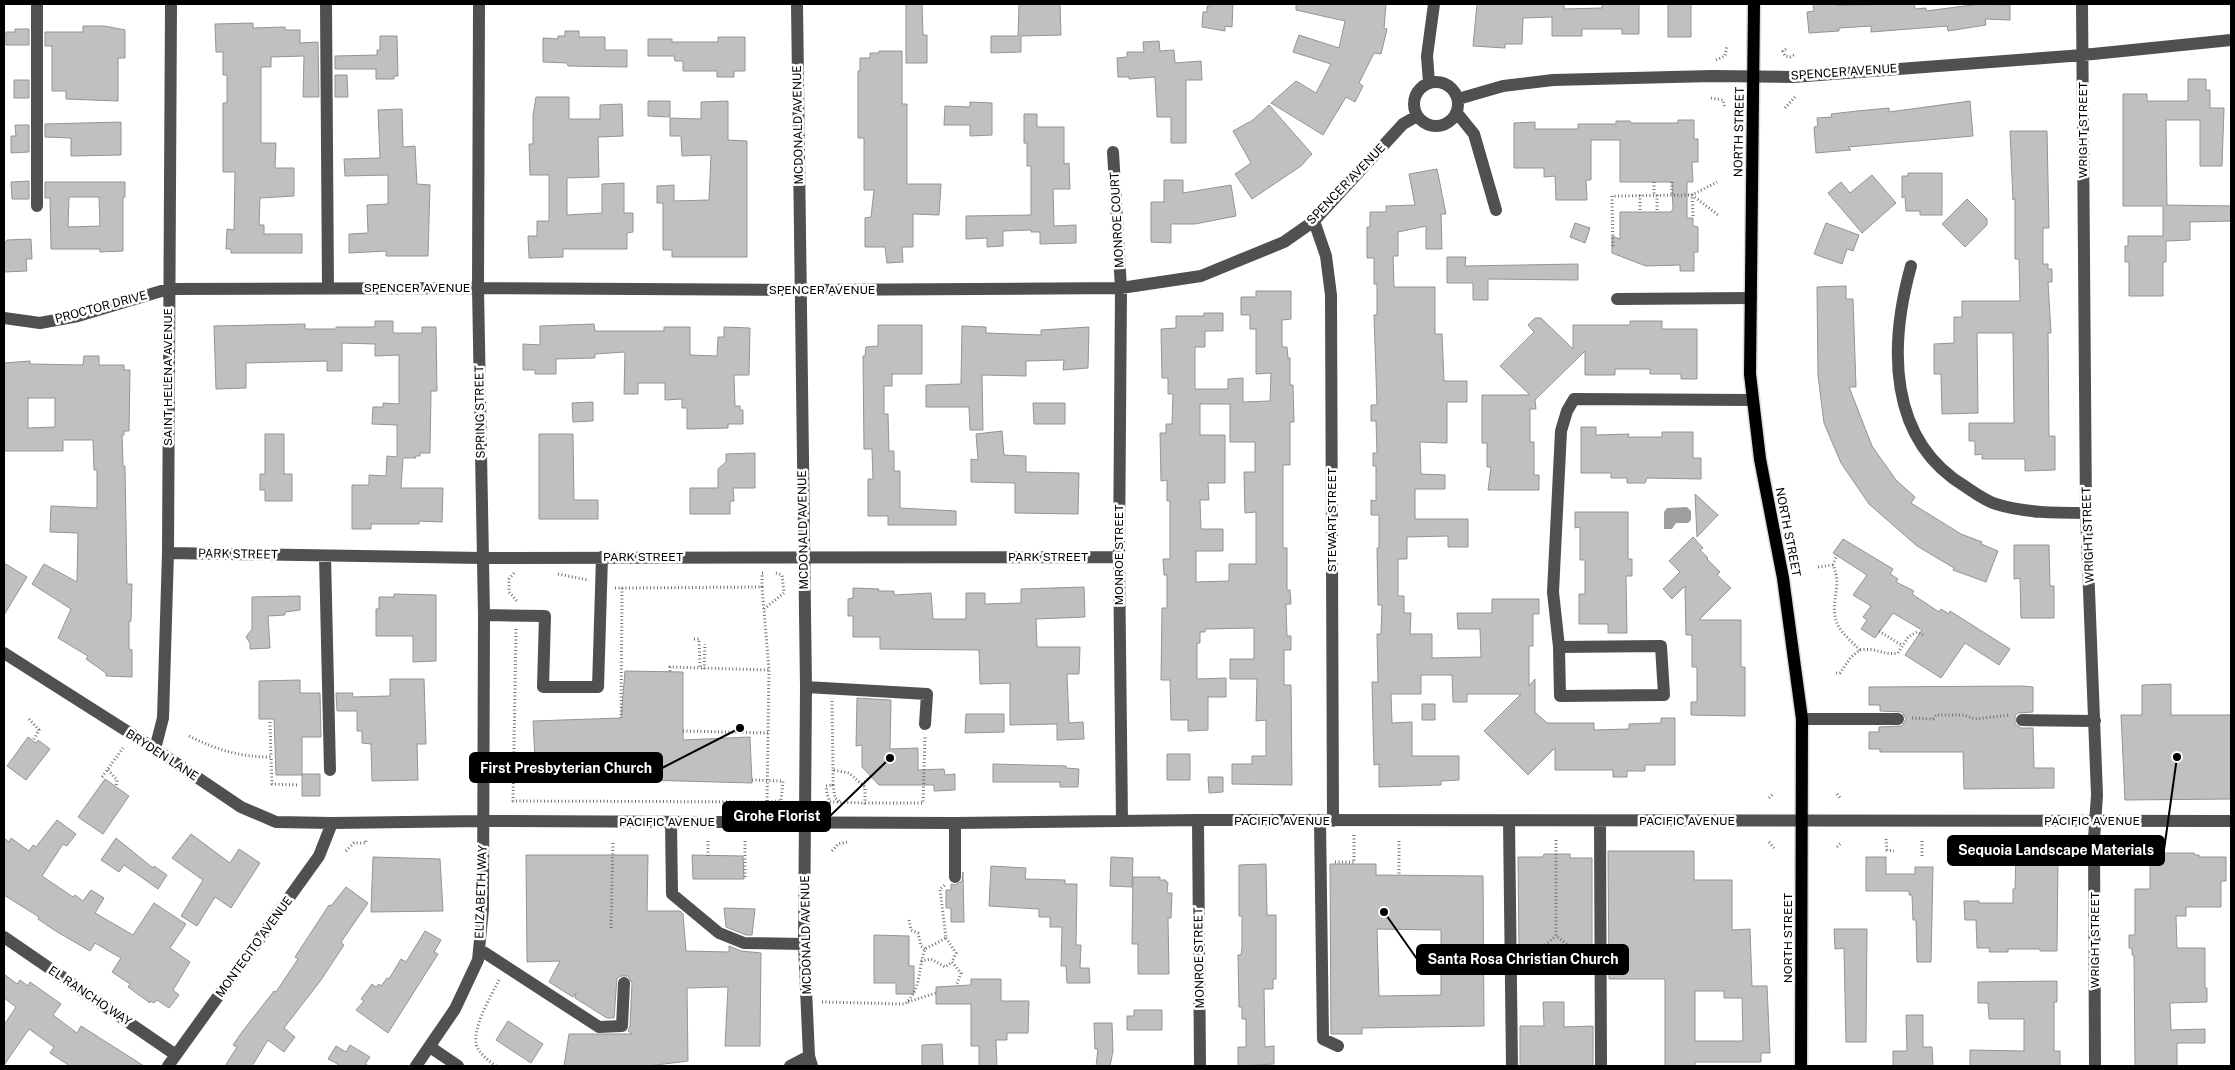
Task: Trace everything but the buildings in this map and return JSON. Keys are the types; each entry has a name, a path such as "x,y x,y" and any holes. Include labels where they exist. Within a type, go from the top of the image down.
{"main road":[{"name":"NORTH STREET","path":"1754,4 1751,298 1752,400 1760,458 1784,578 1802,719 1801,1066"}],"street":[{"path":"37,4 37,206"},
{"name":"SAINT HELENA AVENUE","path":"155,749 163,718 168,553 171,4"},
{"path":"326,4 328,288"},
{"name":"SPRING STREET","path":"479,4 478,288 484,615 482,821"},
{"name":"MCDONALD AVENUE","path":"797,4 806,687 804,944 811,1061"},
{"path":"1429,83 1427,56 1434,4"},
{"name":"WRIGHT STREET","path":"2082,4 2086,513 2097,795 2095,1066"},
{"name":"SPENCER AVENUE","path":"1458,99 1503,86 1553,80 1712,76 1793,77 2083,55 2231,40"},
{"path":"1429,83 1444,83 1450,87 1458,99 1457,113 1448,124 1434,126 1422,121 1414,109 1416,96 1429,83"},
{"path":"1457,113 1474,134 1496,210"},
{"name":"SPENCER AVENUE","path":"168,289 800,290 1121,288 1201,276 1284,242 1314,220 1403,124 1417,116"},
{"name":"MONROE COURT","path":"1113,152 1121,288"},
{"name":"STEWART STREET","path":"1314,220 1326,256 1331,295 1327,821 1323,1039 1338,1046"},
{"path":"1911,266 1900,315 1897,366 1904,407 1911,427 1922,446 1954,480 1994,504 2039,513 2086,513"},
{"name":"MONROE STREET","path":"1121,288 1119,558 1122,821"},
{"name":"PROCTOR DRIVE","path":"4,318 40,323 78,316 168,289"},
{"path":"1617,299 1751,298"},
{"path":"1559,647 1661,646 1664,695 1560,696 1559,647 1553,592 1562,431 1567,411 1574,399 1752,400"},
{"name":"PARK STREET","path":"168,553 483,558 803,556 1119,558"},
{"path":"325,556 330,770"},
{"path":"484,615 545,616 543,687 598,687 602,558"},
{"name":"BRYDEN LANE","path":"4,653 241,806 276,822 332,824"},
{"path":"806,687 927,694 925,724"},
{"path":"1802,719 1898,719"},
{"path":"2022,720 2095,720"},
{"name":"MONROE STREET","path":"1198,820 1200,1066"},
{"name":"PACIFIC AVENUE","path":"332,824 482,821 955,823 1198,820 2231,822"},
{"name":"ELIZABETH WAY","path":"416,1066 455,1009 478,960 483,909 482,821"},
{"path":"1509,821 1512,1066"},
{"path":"671,822 672,894 719,933 744,943 804,944"},
{"path":"1600,822 1601,1066"},
{"path":"955,823 955,877"},
{"name":"MONTECITO AVENUE","path":"168,1066 319,856 332,824"},
{"name":"EL RANCHO WAY","path":"4,937 176,1055"},
{"path":"479,949 599,1027 622,1026 624,984"},
{"path":"430,1047 458,1066"},
{"path":"790,1066 811,1061"}],"path":[{"path":"1722,58 1725,56 1727,45"},
{"path":"1786,49 1783,51 1786,56 1790,57 1794,54"},
{"path":"1785,108 1795,97"},
{"path":"1711,98 1723,100 1725,108"},
{"path":"1654,182 1657,212"},
{"path":"1672,182 1672,195"},
{"path":"1613,246 1612,196 1692,195 1717,182"},
{"path":"1640,195 1640,212"},
{"path":"1692,195 1718,215"},
{"path":"1692,195 1693,216"},
{"path":"1833,565 1837,556"},
{"path":"1818,567 1833,565"},
{"path":"1833,565 1838,575 1834,616 1840,629 1860,650"},
{"path":"518,571 508,579 509,592 517,600 513,801 780,801 783,793 783,781 752,780"},
{"path":"764,609 784,593 782,576 775,573 762,573 762,587 764,609 770,670 767,802"},
{"path":"556,574 600,582 608,588 762,587"},
{"path":"621,718 622,588"},
{"path":"1879,631 1903,646"},
{"path":"1834,673 1840,673 1851,657 1860,650 1871,648 1891,655 1898,654 1908,637 1917,632 1923,635"},
{"path":"694,639 699,639 700,668"},
{"path":"704,669 705,644"},
{"path":"670,672 670,667 770,670"},
{"path":"832,688 833,785 836,798 840,802"},
{"path":"1898,719 1908,716 1914,719 1933,719 1936,715 1964,715 1975,719 2011,714 2022,720"},
{"path":"29,719 39,730 33,741"},
{"path":"270,722 272,784 298,785"},
{"path":"833,785 826,786 826,794 830,802 923,802 925,724"},
{"path":"683,731 768,734"},
{"path":"189,736 211,747 248,757 271,757"},
{"path":"102,777 123,748"},
{"path":"108,770 117,780 116,787"},
{"path":"833,770 849,774 865,787 865,803"},
{"path":"862,784 871,776"},
{"path":"1769,798 1774,793"},
{"path":"1837,794 1841,799"},
{"path":"1354,835 1354,864"},
{"path":"346,851 354,843 366,843 366,839"},
{"path":"1886,839 1887,850 1894,851"},
{"path":"1922,839 1922,856"},
{"path":"1556,840 1556,936"},
{"path":"611,928 613,841"},
{"path":"708,841 708,856"},
{"path":"745,841 745,879"},
{"path":"1399,841 1399,875"},
{"path":"832,852 838,844 847,842"},
{"path":"1769,842 1774,848"},
{"path":"1837,846 1842,842"},
{"path":"921,961 931,959 945,967 952,962 956,953 946,938 940,888 955,877"},
{"path":"909,920 911,930 918,933 921,946 925,949"},
{"path":"1545,945 1556,936"},
{"path":"1556,936 1569,946"},
{"path":"905,1004 914,994 920,978 921,961 925,949 946,938"},
{"path":"952,962 961,973 956,986"},
{"path":"496,1066 479,1050 476,1042 479,1021 504,965"},
{"path":"807,1002 905,1004 936,993"}],"shaded area":[{"path":"1687,507 1691,511 1691,520 1688,523 1676,523 1672,529 1664,529 1664,512 1667,508"}],"place":[{"name":"First Presbyterian Church","path":"740,728"},
{"name":"Sequoia Landscape Materials","path":"2177,757"},
{"name":"Grohe Florist","path":"890,758"},
{"name":"Santa Rosa Christian Church","path":"1384,912"}]}
